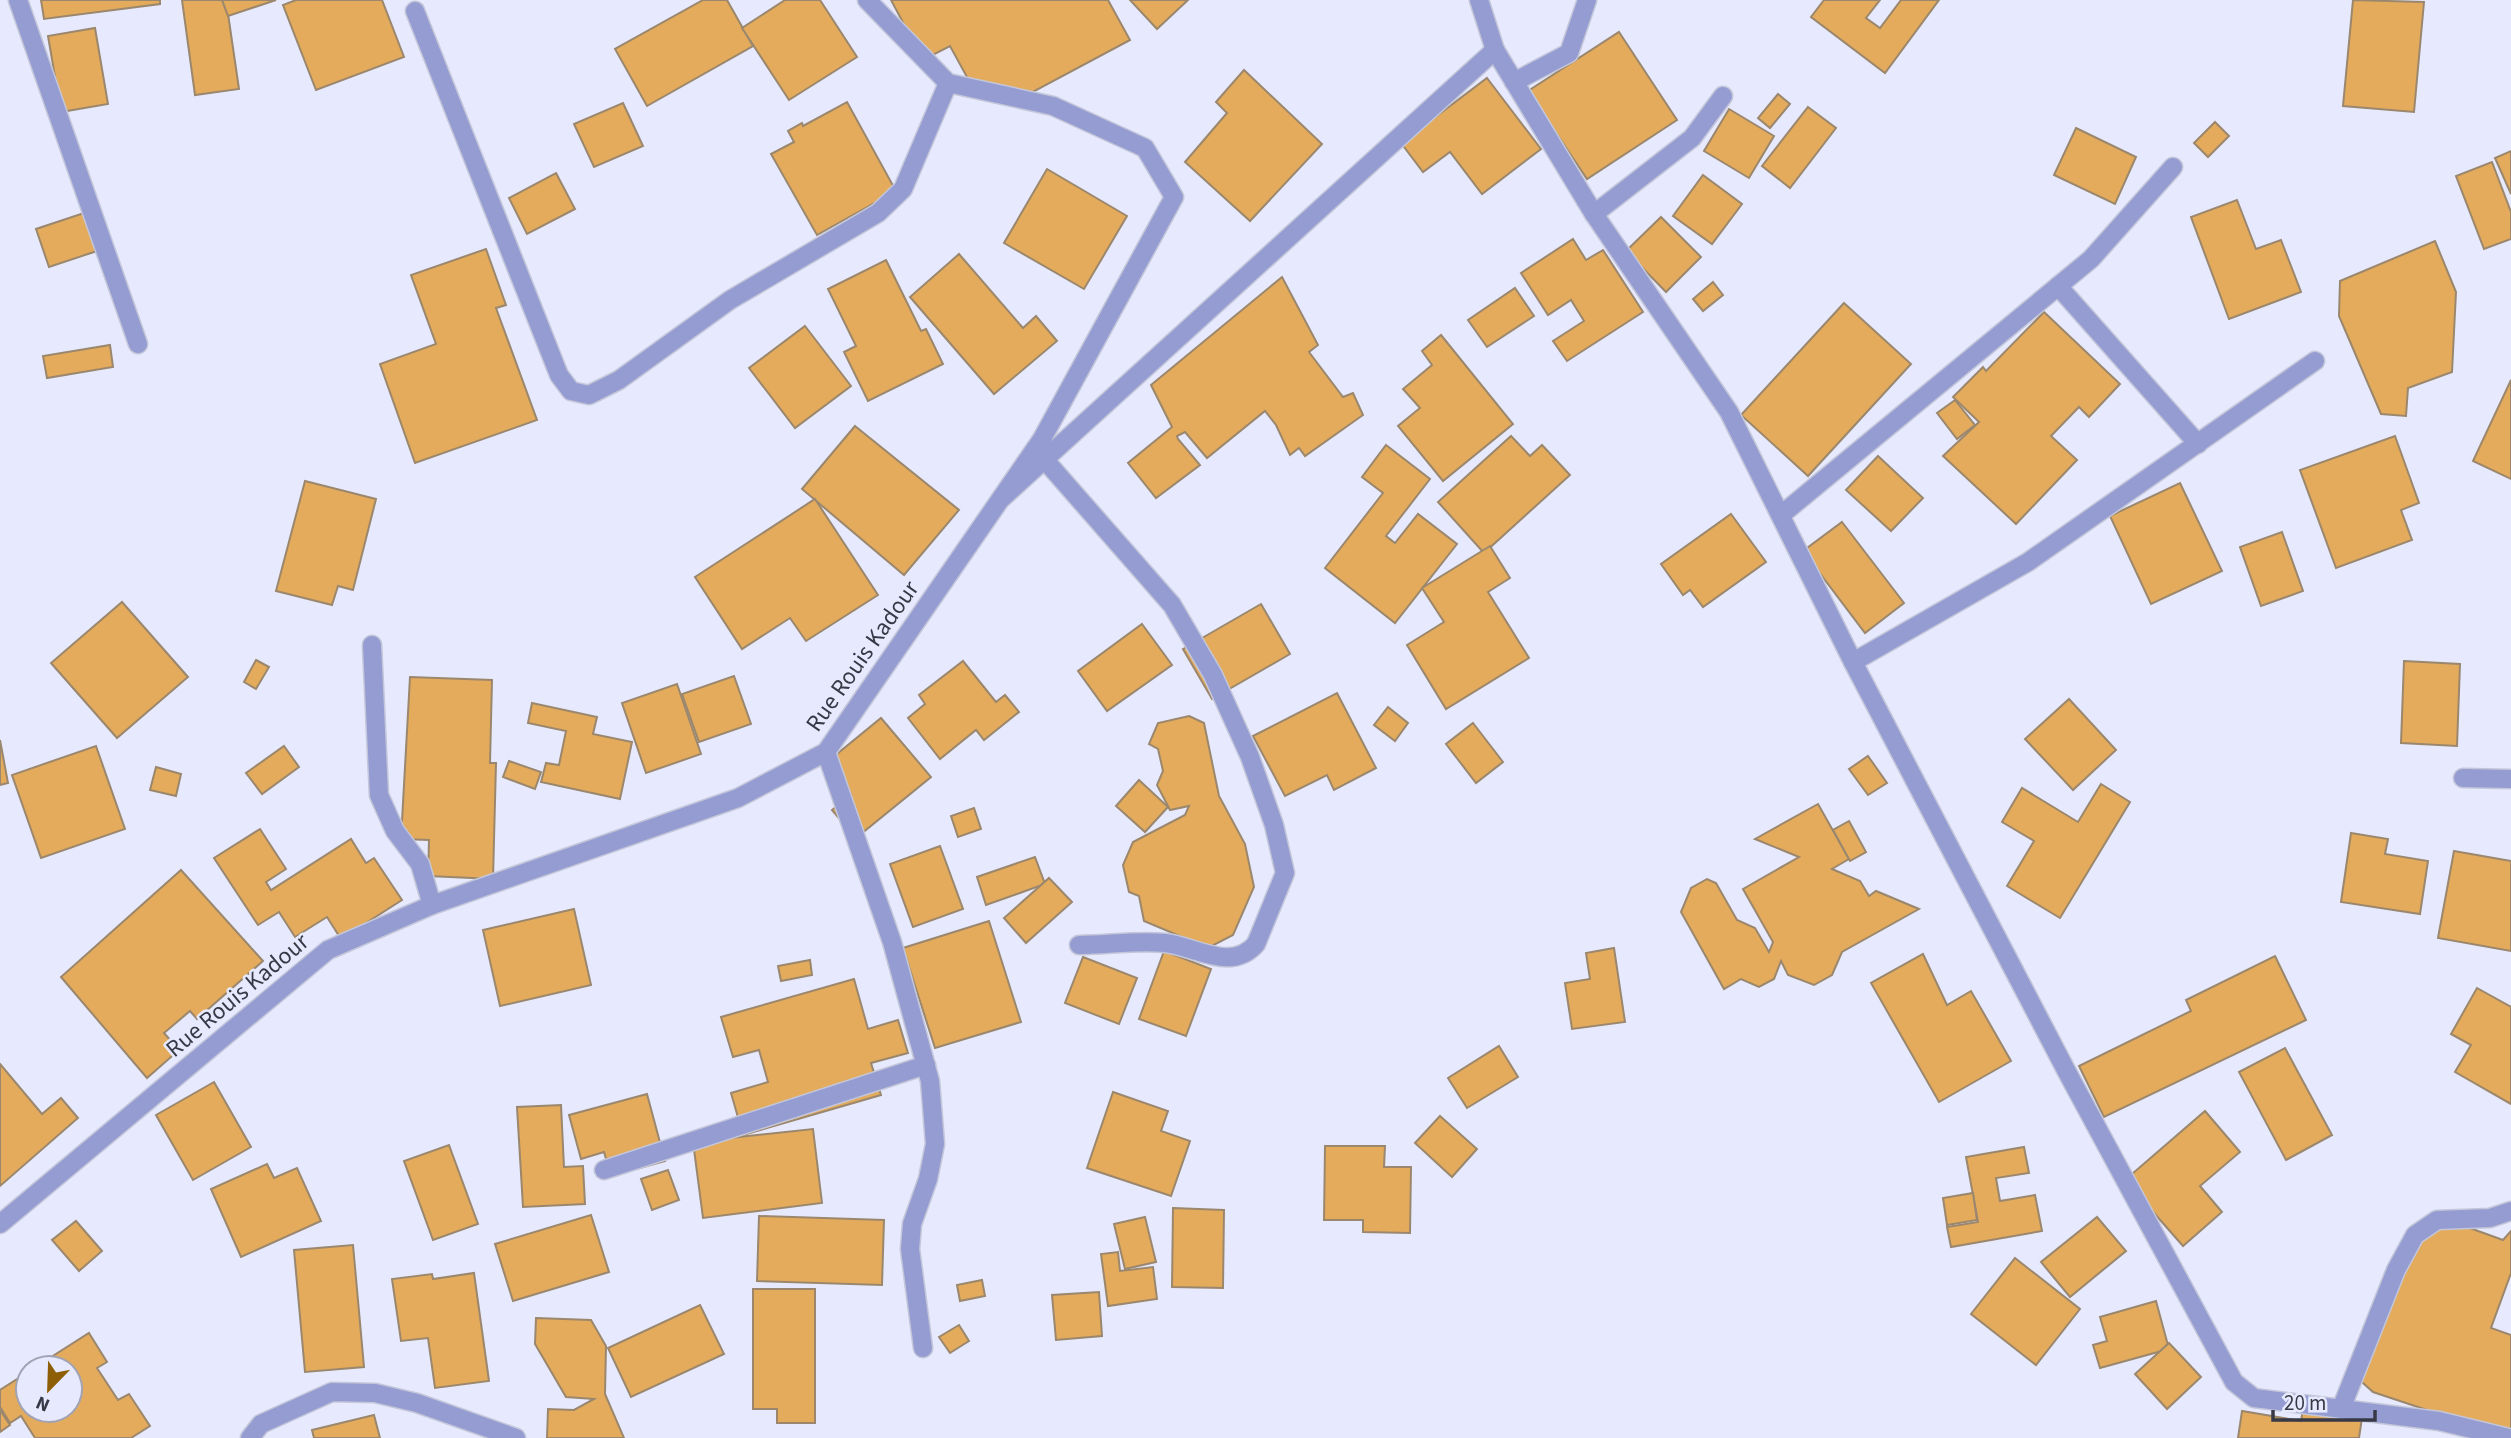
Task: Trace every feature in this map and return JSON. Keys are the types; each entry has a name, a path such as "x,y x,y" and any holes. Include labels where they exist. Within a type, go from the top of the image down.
{"street":[{"path":"18,0 138,344"},
{"path":"415,11 559,375 571,391 589,395 619,380 730,300 878,213 903,189 948,83 867,0"},
{"path":"1479,0 1495,50 1594,214 1729,412 1853,662 2067,1072 2234,1382 2254,1398 2439,1421 2509,1438"},
{"path":"1514,82 1569,53 1587,0"},
{"path":"1002,498 1495,50"},
{"name":"Rue Rouis Kadour","path":"0,1224 328,950 432,905 738,798 826,752 1042,439 1174,197 1145,148 1053,106 948,83"},
{"path":"1594,214 1692,138 1723,96"},
{"path":"1781,515 2091,258 2173,167"},
{"path":"2058,286 2198,444"},
{"path":"1853,662 2028,562 2315,361"},
{"path":"1044,459 1172,605 1193,640 1213,675 1250,757 1274,825 1285,873 1256,944 1249,952 1236,957 1215,957 1166,943 1079,945"},
{"path":"372,645 379,795 395,831 420,864 432,905"},
{"path":"826,752 892,942 926,1065 934,1113 935,1144 928,1179 912,1224 910,1249 923,1348"},
{"path":"2463,778 2511,779"},
{"path":"604,1170 926,1065"},
{"path":"2341,1409 2396,1270 2415,1235 2437,1220 2490,1218 2511,1211"},
{"path":"250,1438 261,1424 332,1392 375,1393 516,1438"}],"building":[{"path":"41,0 160,0 160,4 44,19"},
{"path":"182,0 226,0 239,89 195,95"},
{"path":"222,0 276,0 228,16"},
{"path":"296,0 382,0 404,57 316,90 283,5"},
{"path":"703,0 727,0 753,46 647,106 615,49"},
{"path":"785,0 820,0 857,57 789,100 742,28"},
{"path":"891,0 1108,0 1130,40 1012,103 1003,86 979,99 950,46 923,60"},
{"path":"1130,0 1188,0 1157,29"},
{"path":"1824,0 1880,0 1866,18 1880,28 1901,0 1939,0 1885,73 1811,17"},
{"path":"2353,0 2424,2 2414,112 2343,106"},
{"path":"95,28 108,104 61,112 48,36"},
{"path":"1619,32 1677,120 1587,179 1528,91"},
{"path":"1244,70 1322,144 1250,221 1185,162 1227,113 1216,102"},
{"path":"1487,78 1541,149 1482,194 1450,152 1423,172 1401,143"},
{"path":"1778,94 1790,104 1770,128 1758,118"},
{"path":"847,102 896,191 817,235 771,154 794,142 788,131 802,123 803,126"},
{"path":"623,103 643,146 594,167 574,124"},
{"path":"1808,107 1836,128 1790,188 1762,166"},
{"path":"1729,109 1774,136 1749,178 1704,151"},
{"path":"2215,122 2229,136 2208,157 2194,143"},
{"path":"2076,128 2136,157 2115,204 2054,175"},
{"path":"2511,151 2511,194 2495,158"},
{"path":"2492,162 2511,212 2511,239 2484,249 2456,176"},
{"path":"1047,169 1127,216 1084,289 1004,243"},
{"path":"556,173 575,209 527,234 509,198"},
{"path":"1703,175 1742,204 1712,244 1673,216"},
{"path":"2237,200 2256,249 2281,240 2301,292 2229,319 2191,217"},
{"path":"84,213 97,251 49,267 36,229"},
{"path":"1661,217 1701,257 1666,292 1626,251"},
{"path":"1573,239 1586,260 1603,250 1643,312 1567,361 1553,341 1584,321 1571,300 1548,315 1521,273"},
{"path":"2435,241 2456,292 2452,372 2408,388 2406,416 2381,414 2339,316 2340,281"},
{"path":"486,249 506,305 496,308 537,420 415,463 380,364 436,344 411,275"},
{"path":"959,254 1023,328 1036,316 1057,341 994,394 910,297"},
{"path":"886,260 921,331 926,329 943,364 868,401 844,352 856,346 828,289"},
{"path":"1282,277 1318,345 1309,352 1343,397 1353,393 1363,415 1305,456 1299,448 1290,455 1276,425 1265,411 1207,458 1185,432 1177,436 1178,439 1200,465 1156,498 1128,463 1172,427 1151,385"},
{"path":"1713,282 1723,295 1703,311 1693,299"},
{"path":"1515,288 1534,316 1487,347 1468,320"},
{"path":"1844,303 1911,364 1808,476 1741,415"},
{"path":"2044,312 2120,384 2089,417 2079,407 2051,436 2077,460 2016,524 1943,456 1979,422 1953,397 1983,367 1986,371"},
{"path":"805,326 851,386 795,428 749,368"},
{"path":"1441,335 1513,424 1443,481 1398,426 1420,408 1403,389 1432,365 1422,351"},
{"path":"110,345 113,367 47,378 43,356"},
{"path":"2511,380 2511,479 2473,461"},
{"path":"1955,400 1975,425 1957,439 1937,413"},
{"path":"855,426 959,510 904,575 802,489"},
{"path":"1511,436 1530,456 1542,445 1570,475 1484,553 1438,502"},
{"path":"2395,436 2419,503 2401,510 2412,540 2336,568 2300,470"},
{"path":"1386,445 1430,479 1386,536 1395,543 1418,514 1457,544 1395,623 1325,568 1383,493 1362,477"},
{"path":"1878,456 1923,498 1891,531 1846,490"},
{"path":"305,481 376,499 353,590 338,586 332,605 276,591"},
{"path":"2180,483 2222,571 2151,604 2110,516"},
{"path":"815,499 878,595 806,641 790,618 742,649 695,577"},
{"path":"1731,514 1766,562 1703,607 1690,590 1683,595 1661,564"},
{"path":"1842,522 1904,603 1865,633 1803,551"},
{"path":"2282,532 2303,591 2261,606 2240,547"},
{"path":"1490,546 1510,578 1488,592 1529,658 1446,709 1407,645 1444,622 1422,588"},
{"path":"122,602 188,677 117,738 51,663"},
{"path":"1261,604 1290,654 1212,699 1183,649"},
{"path":"1142,624 1172,665 1107,711 1078,671"},
{"path":"256,660 269,667 256,689 244,682"},
{"path":"963,661 996,702 1005,695 1019,712 984,740 976,730 940,759 908,718 925,704 919,695"},
{"path":"2404,661 2460,664 2457,746 2401,743"},
{"path":"734,676 751,724 699,742 682,694"},
{"path":"410,677 492,680 490,763 496,763 493,879 428,876 429,840 401,839"},
{"path":"677,684 701,754 646,773 622,703"},
{"path":"1337,693 1376,768 1334,790 1327,775 1285,796 1253,736"},
{"path":"2069,699 2116,750 2073,790 2025,739"},
{"path":"532,703 597,717 593,734 632,742 620,799 541,782 546,763 559,765 566,731 528,723"},
{"path":"1388,707 1408,723 1395,741 1374,725"},
{"path":"1189,716 1204,723 1219,796 1245,844 1254,887 1233,935 1208,948 1144,921 1139,896 1129,892 1123,865 1133,842 1185,815 1189,806 1170,810 1157,785 1163,771 1158,749 1149,744 1158,723"},
{"path":"881,718 931,777 856,838 832,810 851,794 826,763"},
{"path":"1473,723 1503,762 1476,783 1446,744"},
{"path":"0,740 8,783 0,785"},
{"path":"96,746 125,829 41,858 12,775"},
{"path":"284,746 299,767 262,794 246,773"},
{"path":"1868,756 1887,783 1868,795 1849,769"},
{"path":"509,761 541,772 535,789 503,777"},
{"path":"156,767 181,774 176,796 150,790"},
{"path":"1139,780 1168,807 1145,832 1116,806"},
{"path":"2101,784 2130,802 2060,918 2007,886 2034,841 2002,822 2022,788 2078,822"},
{"path":"1818,804 1849,859 1832,869 1860,881 1869,896 1876,891 1919,909 1842,952 1832,975 1814,985 1788,975 1781,961 1774,979 1759,987 1741,979 1724,989 1681,912 1691,888 1707,879 1716,883 1737,920 1755,928 1769,952 1773,942 1743,889 1799,857 1755,839"},
{"path":"974,808 981,829 958,837 951,816"},
{"path":"1849,821 1866,852 1850,861 1833,830"},
{"path":"260,829 286,869 266,882 271,890 351,839 366,863 374,858 402,900 341,939 327,917 295,937 279,912 258,925 214,858"},
{"path":"2351,833 2388,839 2385,854 2428,861 2420,914 2341,902"},
{"path":"940,846 963,909 913,927 890,864"},
{"path":"2454,851 2511,861 2511,951 2438,938"},
{"path":"1035,857 1045,884 986,905 977,877"},
{"path":"181,870 263,961 197,1019 190,1011 164,1033 179,1050 147,1078 61,977"},
{"path":"1049,878 1072,902 1026,943 1004,918"},
{"path":"574,909 591,985 500,1006 483,930"},
{"path":"989,921 1021,1022 935,1048 903,948"},
{"path":"1614,948 1625,1022 1572,1029 1565,983 1590,979 1586,953"},
{"path":"1164,951 1211,969 1186,1036 1139,1019"},
{"path":"1923,954 1947,1005 1971,991 2011,1061 1939,1102 1871,983"},
{"path":"2275,956 2306,1020 2104,1117 2079,1066 2191,1011 2186,1000"},
{"path":"1083,957 1137,978 1119,1024 1065,1003"},
{"path":"810,960 812,975 781,981 778,966"},
{"path":"854,979 868,1029 898,1020 908,1053 871,1063 881,1095 743,1135 731,1093 768,1082 759,1050 733,1057 721,1017"},
{"path":"2477,988 2511,1007 2511,1104 2455,1072 2471,1045 2451,1034"},
{"path":"1499,1046 1518,1077 1467,1108 1448,1078"},
{"path":"2285,1048 2332,1135 2286,1160 2239,1072"},
{"path":"0,1064 42,1114 61,1098 78,1118 0,1186"},
{"path":"214,1082 251,1147 193,1180 156,1115"},
{"path":"1113,1092 1168,1111 1161,1131 1190,1141 1171,1196 1087,1168"},
{"path":"647,1094 665,1161 611,1176 604,1152 581,1159 569,1115"},
{"path":"561,1105 564,1167 583,1166 585,1204 523,1207 517,1107"},
{"path":"2205,1111 2240,1152 2200,1186 2222,1212 2183,1246 2125,1180"},
{"path":"1440,1116 1477,1149 1452,1177 1415,1143"},
{"path":"813,1129 822,1203 703,1218 693,1142"},
{"path":"449,1145 478,1224 433,1240 404,1161"},
{"path":"1325,1146 1385,1146 1384,1167 1411,1167 1410,1233 1363,1232 1363,1220 1324,1220"},
{"path":"2024,1147 2029,1173 1996,1178 2000,1201 2035,1195 2042,1231 1951,1247 1947,1227 1978,1222 1966,1157"},
{"path":"267,1164 274,1178 297,1168 321,1221 241,1257 211,1189"},
{"path":"668,1170 679,1200 652,1210 641,1179"},
{"path":"1973,1193 1977,1220 1947,1225 1943,1198"},
{"path":"1173,1208 1224,1210 1223,1288 1172,1287"},
{"path":"2431,1214 2503,1240 2511,1231 2511,1273 2491,1328 2511,1335 2511,1438 2373,1392 2353,1374"},
{"path":"591,1215 609,1272 513,1301 495,1244"},
{"path":"759,1216 884,1220 882,1285 757,1281"},
{"path":"1145,1217 1156,1262 1125,1269 1114,1224"},
{"path":"2097,1217 2126,1251 2070,1297 2041,1262"},
{"path":"76,1221 102,1251 79,1271 52,1240"},
{"path":"353,1245 364,1367 305,1372 294,1250"},
{"path":"1118,1252 1120,1271 1153,1267 1157,1299 1108,1306 1101,1254"},
{"path":"2015,1258 2080,1309 2036,1365 1971,1314"},
{"path":"474,1273 489,1381 435,1388 428,1338 401,1341 392,1279 432,1274 433,1279"},
{"path":"982,1280 985,1296 960,1301 957,1285"},
{"path":"753,1289 815,1289 815,1423 777,1423 777,1409 753,1409"},
{"path":"1099,1292 1102,1336 1056,1340 1052,1295"},
{"path":"2156,1301 2169,1349 2100,1368 2093,1345 2107,1341 2100,1317"},
{"path":"700,1305 724,1354 631,1397 608,1348"},
{"path":"536,1318 591,1320 606,1346 605,1394 624,1438 547,1438 548,1409 574,1410 594,1399 566,1397 535,1344"},
{"path":"959,1325 969,1341 950,1353 939,1337"},
{"path":"89,1333 107,1362 97,1368 118,1400 129,1394 150,1426 131,1438 35,1438 26,1424 84,1424 84,1354 56,1354"},
{"path":"2169,1343 2201,1377 2167,1409 2135,1374"},
{"path":"14,1381 14,1420 10,1423 0,1407 0,1390"},
{"path":"2303,1409 2362,1418 2359,1438 2238,1438 2242,1411 2301,1421"},
{"path":"0,1410 10,1425 0,1432"},
{"path":"374,1415 380,1438 314,1438 312,1430"}]}
